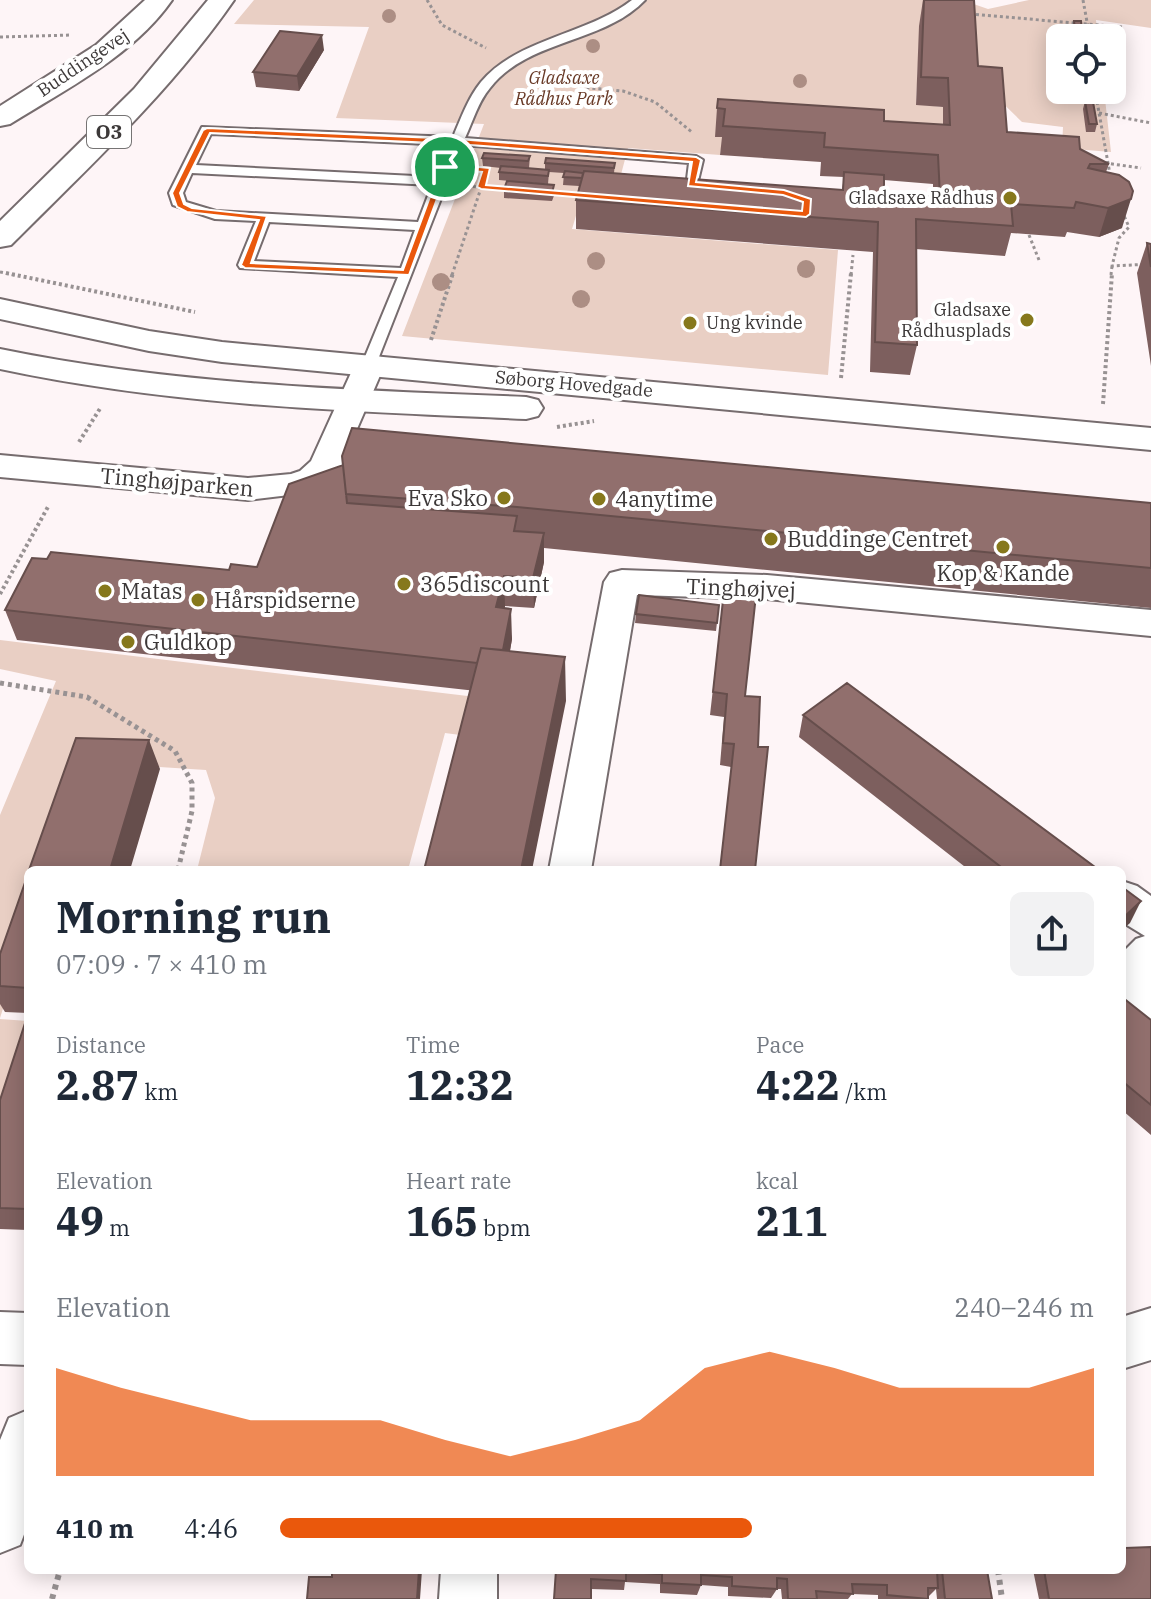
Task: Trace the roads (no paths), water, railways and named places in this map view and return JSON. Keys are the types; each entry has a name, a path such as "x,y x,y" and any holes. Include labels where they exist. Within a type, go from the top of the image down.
{"street":[{"name":"Buddingevej","path":"0,118 129,32 159,0"},
{"name":"O3","path":"0,238 180,56 221,0"},
{"path":"0,145 19,131 72,72"},
{"path":"0,286 370,364"},
{"name":"Søborg Hovedgade","path":"0,309 149,341 279,357 1151,439"},
{"path":"0,329 129,355 172,360 279,357"},
{"name":"Søborg Hovedgade","path":"0,359 167,389 632,413 1151,462"},
{"name":"Tinghøjparken","path":"0,466 274,489 294,485 320,473 345,438 353,401 370,364"},
{"name":"Tinghøjvej","path":"571,866 622,582 767,587 1151,623"},
{"path":"1126,901 1151,920"},
{"path":"1126,979 1151,952"},
{"path":"1126,986 1151,1007"},
{"path":"1126,1342 1151,1334"},
{"path":"0,1338 24,1339"},
{"path":"0,1525 24,1450"},
{"path":"468,1599 469,1574"}],"lane":[{"path":"370,364 445,167 475,99 493,77 517,61 601,23 639,0"},
{"path":"422,226 215,215 180,205 176,193 207,130 457,141 696,160 691,184 722,187"},
{"path":"188,169 440,183"},
{"path":"264,218 245,265 406,273"}],"place":[{"name":"Gladsaxe Rådhus","path":"1010,198"},
{"name":"Gladsaxe Rådhusplads","path":"1027,320"},
{"name":"Ung kvinde","path":"690,323"},
{"name":"Eva Sko","path":"504,498"},
{"name":"4anytime","path":"599,499"},
{"name":"Buddinge Centret","path":"771,539"},
{"name":"Kop & Kande","path":"1003,547"},
{"name":"365discount","path":"404,584"},
{"name":"Matas","path":"105,591"},
{"name":"Hårspidserne","path":"198,600"},
{"name":"Guldkop","path":"128,642"}],"park label":[{"name":"Gladsaxe Rådhus Park","path":"564,88"}]}
